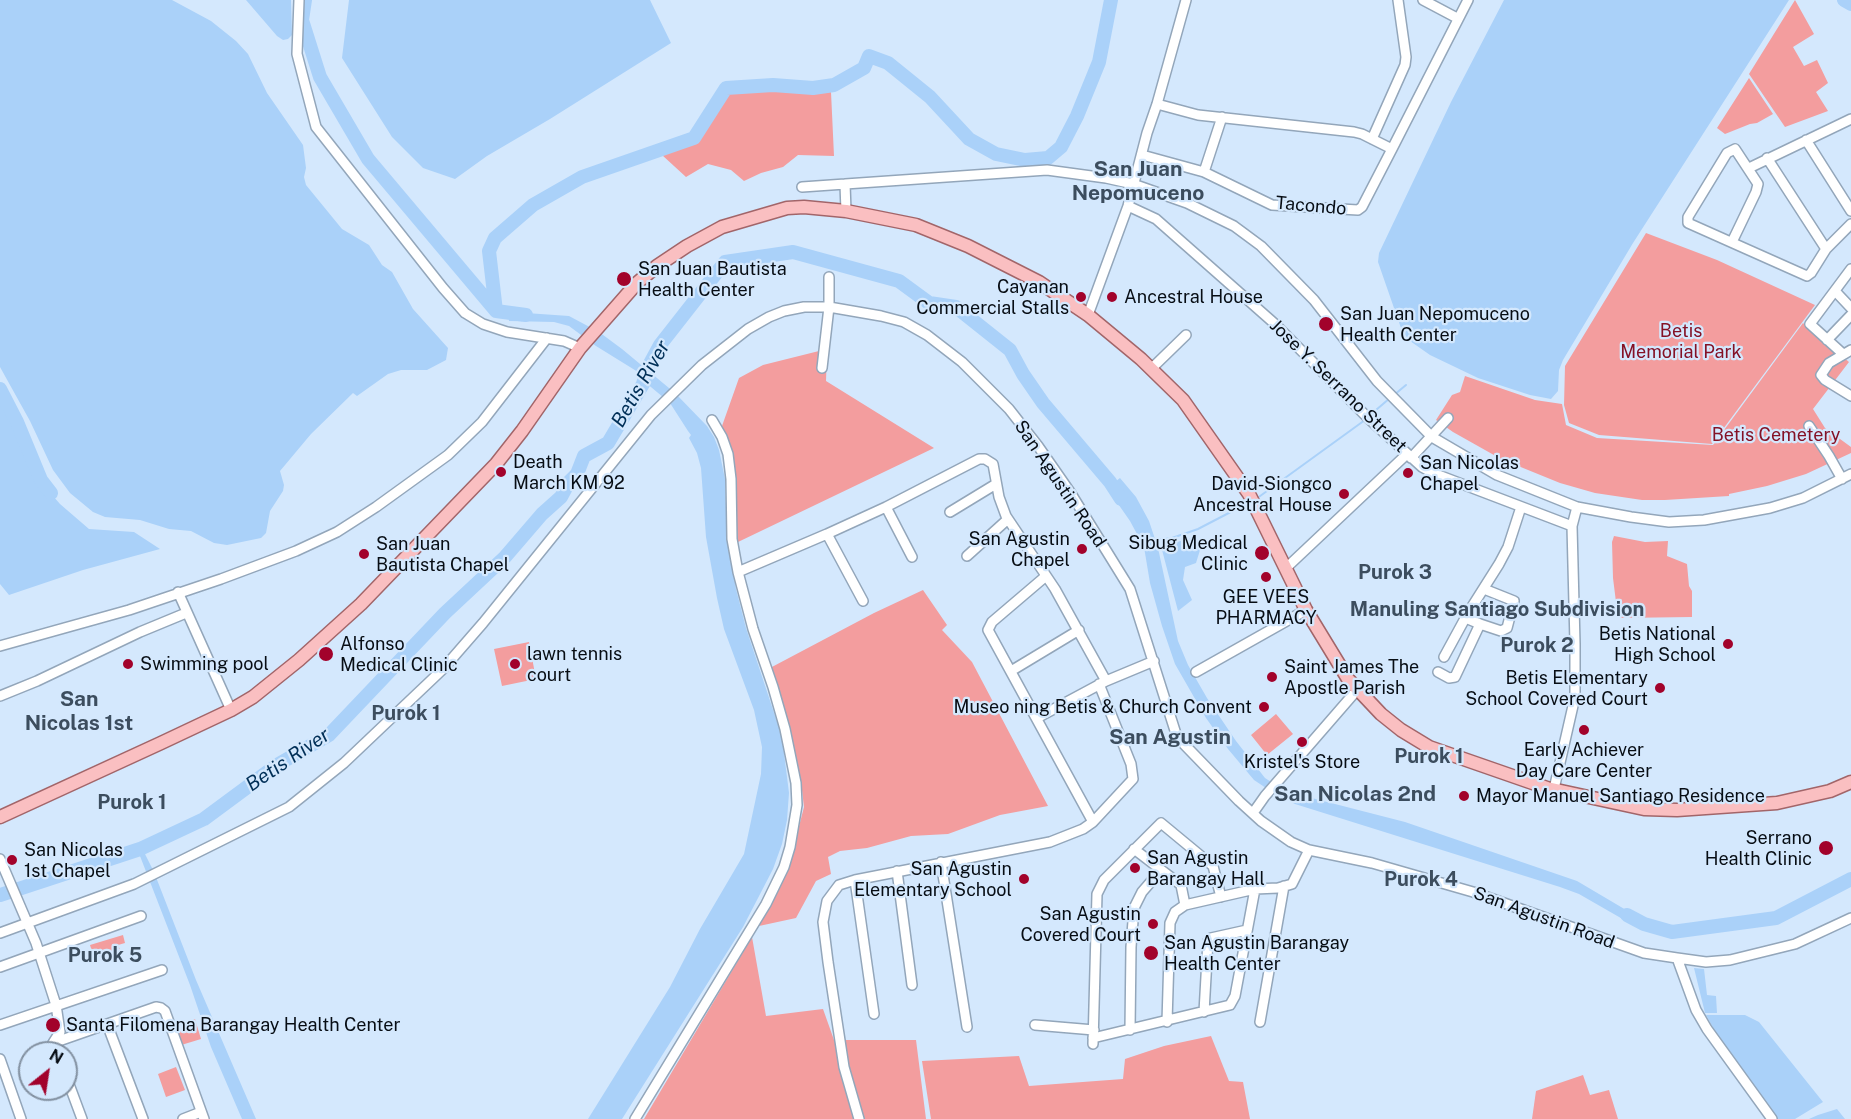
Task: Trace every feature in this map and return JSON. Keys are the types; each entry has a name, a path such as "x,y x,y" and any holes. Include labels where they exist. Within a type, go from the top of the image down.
{"main road":[{"path":"0,817 231,710 253,697 300,660 409,555 496,464 582,346 637,283 687,246 722,227 787,208 804,207 846,211 916,225 968,246 1039,282 1088,315 1151,369 1183,400 1249,494 1305,610 1357,690 1401,730 1429,747 1554,789 1644,809 1677,810 1777,803 1830,791 1851,782"}],"street":[{"path":"299,0 297,54 316,127 431,273 465,313 483,324 507,332 582,346"},
{"path":"1088,315 1128,207 1186,0"},
{"path":"1372,139 1405,65 1406,57 1398,0"},
{"path":"1423,0 1457,18"},
{"path":"1157,104 1198,115 1336,129 1362,134 1392,149 1468,0"},
{"path":"1204,172 1222,117"},
{"path":"1749,168 1848,120 1851,131"},
{"path":"1806,140 1851,211"},
{"name":"Tacondo","path":"1142,154 1204,172 1280,207 1358,210 1362,207 1392,149"},
{"path":"1732,242 1758,184 1735,149 1731,150 1688,217 1688,223 1807,276 1826,249 1851,224"},
{"path":"1767,158 1826,249"},
{"path":"802,187 1047,170 1087,174 1133,184 1170,196 1211,213 1262,246 1314,300 1377,381 1432,436 1504,479 1577,507 1631,518 1669,522 1704,520 1770,508 1803,498 1851,474"},
{"path":"845,184 846,211"},
{"name":"Jose Y. Serrano Street","path":"1128,207 1156,219 1275,324 1409,456 1433,473 1572,526"},
{"path":"1851,269 1810,324 1827,340 1847,352 1829,363 1821,375 1825,380 1851,396"},
{"path":"822,368 829,307 829,277"},
{"path":"1835,291 1851,308"},
{"name":"San Agustin Road","path":"0,933 147,878 289,807 344,763 449,662 662,403 717,352 769,317 804,307 829,307 904,322 927,335 962,362 1009,409 1070,492 1130,589 1177,737 1277,834 1309,850 1372,863 1454,886 1644,953 1677,958 1706,962 1730,960 1795,944 1851,918"},
{"path":"1827,340 1851,315"},
{"path":"1151,369 1186,335"},
{"path":"0,646 129,610 259,566 337,532 418,479 456,447 482,422 548,338"},
{"path":"1285,569 1432,436 1448,418"},
{"path":"635,1119 766,904 784,867 795,826 796,783 785,729 753,629 738,572 732,538 728,454 722,437 712,420"},
{"path":"1809,426 1842,479"},
{"path":"738,572 886,507 979,459 990,460 1008,519 1079,630 1102,683 1131,764 1134,779 1093,822 1083,829 1050,842 941,862 839,885 827,901 823,922 844,1066 859,1119"},
{"path":"950,512 996,484"},
{"path":"886,507 912,557"},
{"path":"1444,657 1508,547 1521,507"},
{"path":"1554,789 1575,697 1572,526 1577,507"},
{"path":"967,556 1008,519"},
{"path":"827,534 863,601"},
{"path":"1046,576 989,626 988,630 1093,822"},
{"path":"1467,616 1480,624 1501,631 1505,630 1515,604 1511,599 1484,589"},
{"path":"178,592 231,710"},
{"path":"1196,672 1305,610"},
{"path":"0,696 186,613"},
{"path":"1438,672 1449,678 1455,677 1480,624"},
{"path":"1011,671 1079,630"},
{"path":"1037,718 1102,683 1154,662"},
{"path":"1253,813 1265,796 1357,690"},
{"path":"1094,1037 1097,894 1104,880 1161,823 1213,866 1221,897"},
{"path":"1134,849 1181,885 1185,905"},
{"path":"1167,1022 1170,923 1175,912 1185,905 1292,884 1309,850"},
{"path":"0,859 38,952 56,1005 60,1032 54,1041"},
{"path":"941,862 967,1027"},
{"path":"1130,1030 1134,908 1142,892 1161,870"},
{"path":"897,871 912,985"},
{"path":"855,880 874,1014"},
{"path":"1260,1022 1284,886"},
{"path":"1035,1025 1094,1037 1226,1008 1233,1002 1255,890"},
{"path":"0,967 141,916"},
{"path":"1204,1012 1208,941 1210,938 1247,930"},
{"path":"1677,958 1696,1010 1707,1029 1772,1119"},
{"path":"0,1025 162,970"},
{"path":"59,1041 156,1007 163,1009 203,1116 183,1119"},
{"path":"107,1024 143,1119"},
{"path":"0,1059 21,1119"},
{"path":"75,1101 82,1119"}],"green space":[{"path":"1795,0 1814,34 1793,47 1804,66 1817,60 1828,83 1816,92 1828,111 1785,127 1749,74"},
{"path":"1749,78 1773,114 1757,123 1725,134 1717,128"},
{"path":"773,87 831,92 834,156 798,155 783,167 744,181 731,170 708,164 686,177 662,155 695,139 728,91"},
{"name":"Betis Memorial Park","path":"1646,233 1717,260 1815,305 1712,444 1599,435 1569,423 1564,405 1565,366"},
{"name":"Betis Cemetery","path":"1803,323 1849,362 1813,409 1825,428 1851,447 1851,453 1806,474 1767,486 1729,494 1729,496 1665,500 1642,500 1595,493 1560,483 1501,459 1436,420 1452,395 1460,392 1465,376 1535,400 1562,404 1566,425 1597,438 1713,445"},
{"path":"827,349 826,381 934,448 738,542 731,453 722,426 739,378 763,365"},
{"path":"1614,536 1645,542 1668,541 1667,556 1687,564 1689,586 1692,591 1692,617 1618,618 1613,578 1612,542"},
{"path":"923,590 947,625 942,630 972,662 1048,806 1000,815 948,834 911,836 867,848 840,851 828,857 831,874 816,881 796,918 759,926 788,869 804,807 801,782 770,668"},
{"name":"lawn tennis court","path":"529,642 536,679 502,686 494,649"},
{"path":"1276,714 1293,734 1267,755 1251,735"},
{"path":"123,935 125,943 118,945 120,950 94,958 90,945"},
{"path":"752,937 766,1016 823,1009 834,1040 916,1040 926,1119 644,1119"},
{"path":"195,1019 201,1039 178,1046 172,1027"},
{"path":"1211,1036 1229,1081 1243,1082 1250,1119 931,1119 922,1061 1019,1056 1029,1086 1123,1079 1125,1059 1164,1046"},
{"path":"176,1067 185,1090 166,1097 158,1074"},
{"path":"1583,1075 1590,1095 1609,1090 1618,1119 1532,1119 1536,1091"}],"water":[{"path":"0,0 172,0 211,21 248,54 267,93 303,145 306,185 342,229 369,245 382,265 392,272 413,309 448,348 446,360 427,370 401,370 388,374 357,396 353,393 311,434 280,471 284,485 283,491 270,511 266,533 261,538 227,545 214,543 191,531 169,529 140,520 105,517 93,512 70,493 53,470 30,421 0,367"},
{"path":"246,0 291,0 292,35 283,40 277,36"},
{"path":"349,0 650,0 671,43 487,156 455,179 423,168 392,137 342,58"},
{"path":"1504,0 1789,0 1633,243 1563,360 1559,370 1558,391 1551,399 1530,395 1478,378 1430,355 1410,341 1402,331 1378,262 1379,253 1451,102"},
{"path":"508,307 526,313 569,316 599,332 675,393 707,426 719,450 725,479 727,533 736,589 746,628 782,737 789,793 782,844 773,869 743,927 622,1119 588,1119 670,987 700,929 744,854 761,774 762,747 754,710 724,629 706,537 701,468 697,453 689,438 691,435 670,403 645,382 638,372 569,326 554,322 509,321"},
{"path":"0,393 30,452 40,481 60,504 89,529 134,532 160,549 83,570 9,595 0,584"},
{"path":"1120,478 1136,497 1149,521 1158,548 1178,641 1188,665 1236,741 1265,778 1279,787 1300,795 1405,822 1577,881 1643,920 1641,926 1626,921 1579,894 1295,804 1254,780 1206,718 1175,664 1150,583 1144,547 1130,521 1107,488"},
{"path":"1192,538 1200,550 1196,563 1185,567 1183,580 1192,600 1178,611 1161,546"},
{"path":"140,852 145,854 154,872 196,980 256,1119 242,1119 211,1047"},
{"path":"1694,968 1704,969 1707,995 1716,996 1717,1013 1705,1013"},
{"path":"1706,1015 1745,1015 1759,1022 1823,1102 1795,1119 1776,1119 1721,1042"},
{"path":"1837,1109 1845,1119 1809,1119 1818,1115"}],"waterway":[{"path":"305,0 302,20 320,77 368,159 496,311"},
{"path":"496,311 489,251 495,238 533,205 582,177 694,138 726,88 773,85 813,88 834,85 864,68 869,56 888,63 930,97 969,139 996,154 1025,160 1048,158 1061,147 1077,116 1099,62 1111,0"},
{"path":"1844,0 1851,4"},
{"name":"Betis River","path":"0,895 140,849 204,819 277,765 329,735 445,613 505,557 542,514 561,497 569,482 577,474 584,456 608,443 643,384 647,369 660,345 725,262 793,252 899,281 929,303 956,307 1010,350 1043,403 1110,482 1121,499"},
{"path":"496,311 526,315"},
{"path":"1394,395 1406,385"},
{"path":"0,389 17,422 41,480 51,493"},
{"path":"1369,416 1390,398"},
{"path":"1256,499 1365,420"},
{"path":"1154,540 1172,538 1198,529 1248,503"},
{"path":"1627,915 1644,924 1672,932 1776,918 1851,879"}],"place":[{"name":"San Juan Bautista Health Center","path":"624,279"},
{"name":"Cayanan Commercial Stalls","path":"1081,297"},
{"name":"Ancestral House","path":"1112,297"},
{"name":"San Juan Nepomuceno Health Center","path":"1326,324"},
{"name":"Death March KM 92","path":"501,472"},
{"name":"San Nicolas Chapel","path":"1408,473"},
{"name":"David-Siongco Ancestral House","path":"1344,494"},
{"name":"San Agustin Chapel","path":"1082,549"},
{"name":"Sibug Medical Clinic","path":"1262,553"},
{"name":"San Juan Bautista Chapel","path":"364,554"},
{"name":"GEE VEES PHARMACY","path":"1266,577"},
{"name":"Betis National High School","path":"1728,644"},
{"name":"Alfonso Medical Clinic","path":"326,654"},
{"name":"Swimming pool","path":"128,664"},
{"name":"lawn tennis court","path":"515,664"},
{"name":"Saint James The Apostle Parish","path":"1272,677"},
{"name":"Betis Elementary School Covered Court","path":"1660,688"},
{"name":"Museo ning Betis & Church Convent","path":"1264,707"},
{"name":"Early Achiever Day Care Center","path":"1584,730"},
{"name":"Kristel's Store","path":"1302,742"},
{"name":"Mayor Manuel Santiago Residence","path":"1464,796"},
{"name":"Serrano Health Clinic","path":"1826,848"},
{"name":"San Nicolas 1st Chapel","path":"12,860"},
{"name":"San Agustin Barangay Hall","path":"1135,868"},
{"name":"San Agustin Elementary School","path":"1024,879"},
{"name":"San Agustin Covered Court","path":"1153,924"},
{"name":"San Agustin Barangay Health Center","path":"1151,953"},
{"name":"Santa Filomena Barangay Health Center","path":"53,1025"}],"district":[{"name":"San Juan Nepomuceno","path":"1138,182"},
{"name":"Purok 3","path":"1395,573"},
{"name":"Manuling Santiago Subdivision","path":"1497,610"},
{"name":"Purok 2","path":"1537,646"},
{"name":"San Nicolas 1st","path":"79,712"},
{"name":"Purok 1","path":"406,714"},
{"name":"San Agustin","path":"1170,738"},
{"name":"Purok 1","path":"1429,757"},
{"name":"San Nicolas 2nd","path":"1355,795"},
{"name":"Purok 1","path":"132,803"},
{"name":"Purok 4","path":"1421,880"},
{"name":"Purok 5","path":"105,956"}]}
